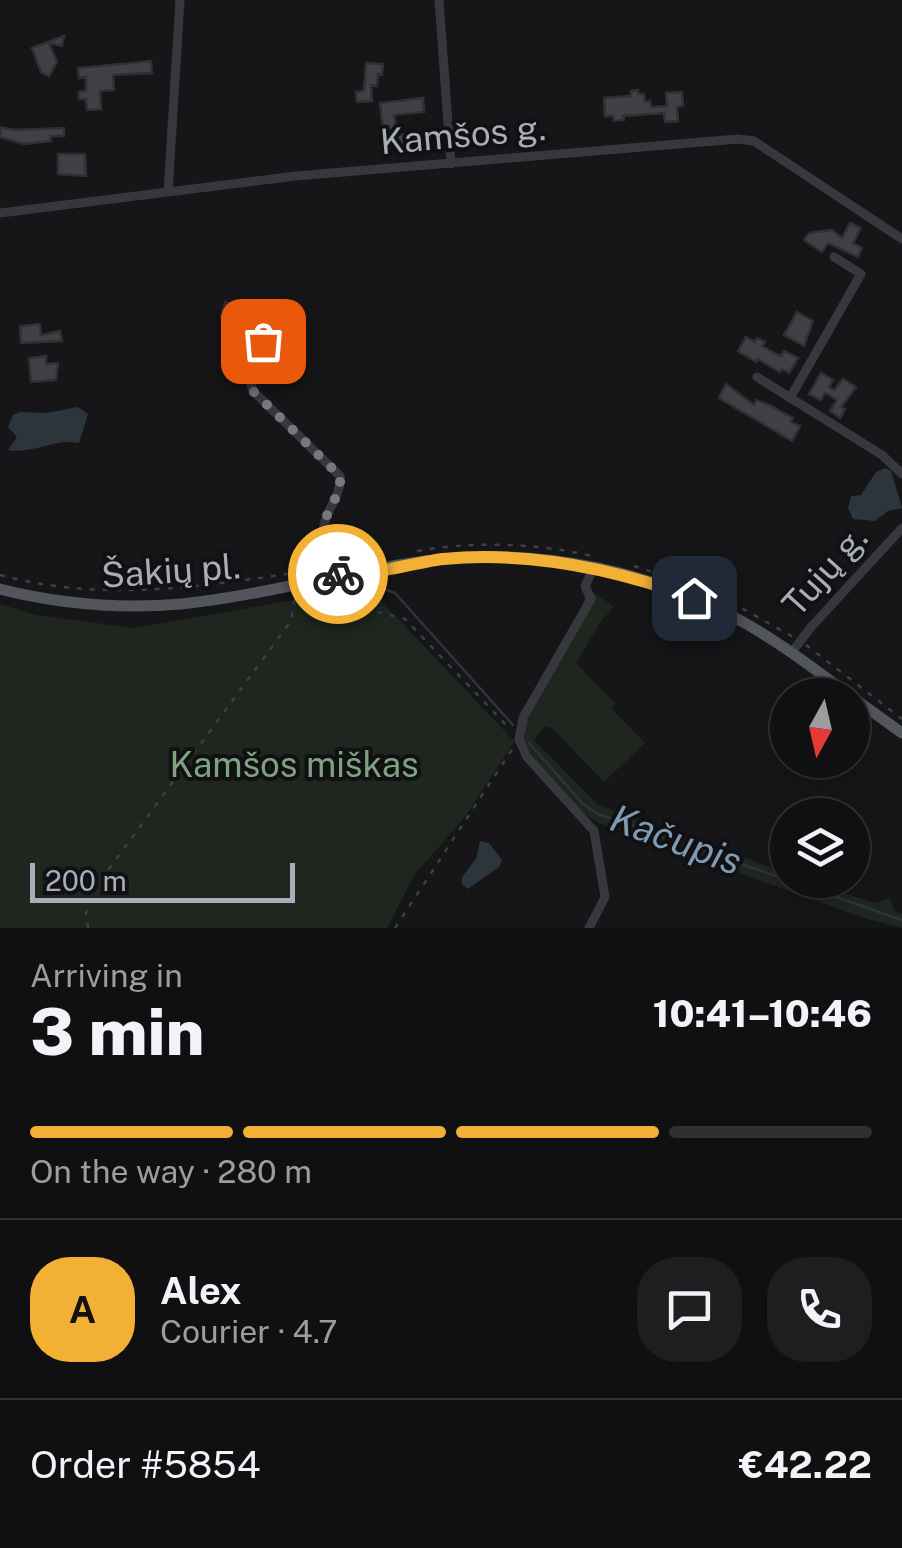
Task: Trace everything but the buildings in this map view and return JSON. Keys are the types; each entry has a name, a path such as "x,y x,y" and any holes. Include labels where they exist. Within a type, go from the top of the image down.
{"main road":[{"name":"Šakių pl.","path":"0,589 70,602 152,606 219,599 446,559 599,563 694,598 747,624 826,678"},
{"name":"Šakių pl.","path":"870,710 902,733"}],"street":[{"path":"168,192 180,0"},
{"path":"439,0 450,164"},
{"name":"Kamšos g.","path":"0,213 312,175 738,138 754,142 902,239"},
{"path":"790,398 862,274 834,257"},
{"path":"263,341 250,381 253,391 340,476 341,486 323,532 324,543 335,555 338,577"},
{"path":"756,377 882,455 902,474"},
{"name":"Tujų g.","path":"792,653 902,528"},
{"path":"588,928 605,897 594,831 527,757 520,739 524,716 591,600 585,586 599,563"}],"path":[{"path":"409,553 445,546 504,545 566,550 599,563"},
{"path":"624,564 711,591 800,641 902,720"},
{"path":"0,575 66,589 124,592 185,589 318,569"},
{"path":"312,582 314,590 327,599 405,619 520,739 395,928"},
{"path":"88,928 86,914 92,892 291,621 296,602 294,586"}],"green space":[{"name":"Kamšos miškas","path":"585,586 614,607 576,663 615,703 612,709 645,743 604,782 552,728 545,726 534,740 597,804 770,867 770,884 599,823 577,809 514,742 465,817 415,874 387,928 0,928 0,604 36,615 134,628 368,587 514,741 518,717 584,606"},
{"name":"Kamšos miškas","path":"808,898 859,898 874,903 890,898 894,911 902,914 902,928"}],"shaded area":[{"path":"78,407 88,414 79,443 8,450 17,437 8,427 13,415"},
{"path":"885,468 891,471 902,508 888,511 875,521 853,519 848,508 851,496 861,495 876,472"},
{"path":"480,841 489,843 502,860 499,867 468,889 462,884 462,877 476,859"}],"waterway":[{"name":"Kačupis","path":"350,552 357,562"},
{"name":"Kačupis","path":"376,586 395,593 513,725"},
{"name":"Kačupis","path":"529,743 583,804 598,814 902,920"}],"way so far":[{"path":"263,341 250,381 253,391 340,476 341,486 323,532 324,543 335,555 338,574"}],"route":[{"path":"338,574 446,559 536,560 617,572 694,598"}]}
